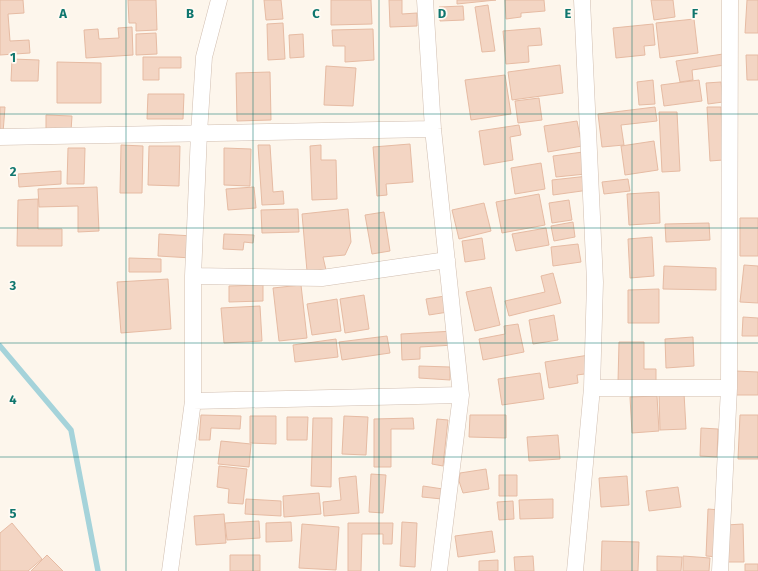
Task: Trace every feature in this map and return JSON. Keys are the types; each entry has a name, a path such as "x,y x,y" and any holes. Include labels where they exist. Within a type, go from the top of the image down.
{"street":[{"path":"170,571 193,401 193,276 204,57 220,0"},
{"path":"425,0 432,129 461,395 439,571"},
{"path":"575,571 592,388 595,282 582,0"},
{"path":"720,571 729,388 730,0"},
{"path":"0,137 432,129"},
{"path":"193,276 322,278 447,260"},
{"path":"592,388 729,388"},
{"path":"193,401 461,395"}],"building":[{"path":"0,0 23,0 24,13 8,14 10,41 29,40 30,53 0,55"},
{"path":"128,0 156,0 157,30 136,31 136,23 129,23"},
{"path":"264,0 281,0 283,19 266,20"},
{"path":"331,0 371,0 372,24 331,25"},
{"path":"389,0 402,0 402,14 417,13 417,26 390,27"},
{"path":"457,0 496,0 457,4"},
{"path":"505,0 544,0 545,11 521,13 521,17 506,19"},
{"path":"651,0 673,0 675,17 654,20"},
{"path":"747,0 758,0 758,33 745,33"},
{"path":"488,5 495,51 482,52 475,7"},
{"path":"463,6 464,20 440,21 439,7"},
{"path":"694,19 698,53 660,58 656,23"},
{"path":"283,23 285,59 268,60 267,24"},
{"path":"653,24 655,45 644,46 645,55 616,58 613,28"},
{"path":"132,27 133,55 86,58 84,30 98,29 99,39 119,38 118,28"},
{"path":"540,28 542,45 528,46 529,62 506,64 503,31"},
{"path":"373,29 374,60 345,62 345,46 333,46 332,30"},
{"path":"156,33 157,54 136,55 136,34"},
{"path":"303,34 304,57 290,58 289,35"},
{"path":"723,54 725,65 692,70 693,80 680,82 676,61"},
{"path":"746,55 758,55 758,80 747,80"},
{"path":"143,57 181,57 181,68 159,68 159,80 143,80"},
{"path":"12,59 39,60 38,81 11,81"},
{"path":"57,62 101,63 101,103 57,103"},
{"path":"560,65 563,93 512,100 508,72"},
{"path":"326,66 356,68 353,106 324,105"},
{"path":"270,72 271,120 237,121 236,73"},
{"path":"505,75 511,114 471,120 465,80"},
{"path":"653,80 655,104 639,105 637,82"},
{"path":"699,80 702,101 664,106 661,85"},
{"path":"721,82 723,102 708,104 706,83"},
{"path":"148,94 184,94 183,119 147,119"},
{"path":"539,98 542,120 518,123 515,101"},
{"path":"0,107 5,107 3,133 0,133"},
{"path":"655,107 657,121 621,125 624,145 602,147 598,114"},
{"path":"707,107 721,107 723,160 710,161"},
{"path":"659,112 677,112 680,171 662,172"},
{"path":"46,115 72,116 71,131 46,130"},
{"path":"577,121 582,146 548,152 544,126"},
{"path":"519,125 521,135 510,137 513,160 484,165 479,131"},
{"path":"654,141 658,170 625,175 621,146"},
{"path":"410,144 413,182 386,184 387,195 377,196 373,147"},
{"path":"121,145 143,146 142,193 120,193"},
{"path":"258,145 270,145 273,192 283,191 284,204 262,205"},
{"path":"321,145 321,160 336,160 337,199 312,200 310,146"},
{"path":"149,146 180,146 179,186 148,185"},
{"path":"68,148 85,148 84,184 67,184"},
{"path":"224,148 251,149 250,186 224,185"},
{"path":"583,152 586,174 556,177 553,156"},
{"path":"541,163 545,189 515,194 511,168"},
{"path":"61,171 61,184 19,187 18,174"},
{"path":"588,176 589,190 553,195 552,180"},
{"path":"628,179 630,191 604,194 602,182"},
{"path":"97,187 99,231 78,232 78,206 39,207 38,189"},
{"path":"254,187 256,208 228,210 226,189"},
{"path":"659,192 660,223 629,225 627,194"},
{"path":"539,194 545,225 502,233 496,202"},
{"path":"38,199 38,229 62,229 62,246 17,246 18,200"},
{"path":"569,200 572,220 552,223 549,203"},
{"path":"484,203 491,231 459,239 452,210"},
{"path":"298,209 299,232 262,233 261,210"},
{"path":"348,209 351,242 345,255 323,257 326,270 307,271 302,214"},
{"path":"384,212 390,251 372,254 365,215"},
{"path":"740,218 758,218 758,256 740,256"},
{"path":"573,222 575,237 554,241 551,226"},
{"path":"709,223 710,240 666,242 665,224"},
{"path":"546,228 549,245 516,251 512,234"},
{"path":"159,234 193,236 192,258 158,256"},
{"path":"224,234 254,235 253,243 244,242 243,250 223,249"},
{"path":"652,237 654,276 630,278 628,239"},
{"path":"482,238 485,259 465,262 462,241"},
{"path":"578,244 581,262 553,266 551,247"},
{"path":"129,258 161,259 161,272 129,272"},
{"path":"744,265 758,266 758,303 740,302"},
{"path":"664,266 716,268 716,290 663,289"},
{"path":"553,273 561,303 509,316 505,301 545,292 541,276"},
{"path":"168,279 171,329 121,333 117,282"},
{"path":"263,285 263,301 229,302 229,286"},
{"path":"301,285 307,338 279,341 273,288"},
{"path":"491,287 500,325 475,331 466,292"},
{"path":"659,289 659,323 628,323 628,290"},
{"path":"364,295 369,329 345,333 340,299"},
{"path":"445,296 448,312 429,315 426,299"},
{"path":"337,299 341,331 312,335 307,304"},
{"path":"260,306 262,341 224,343 221,308"},
{"path":"554,315 558,340 533,344 529,320"},
{"path":"743,317 758,318 758,336 742,336"},
{"path":"518,324 524,352 483,360 479,339 505,334 504,326"},
{"path":"454,331 454,345 420,347 420,359 402,360 401,334"},
{"path":"387,336 390,353 342,360 339,342"},
{"path":"693,337 694,366 666,368 665,339"},
{"path":"336,339 338,357 295,362 293,345"},
{"path":"619,342 644,342 644,369 656,369 656,382 618,382"},
{"path":"589,355 592,373 577,375 578,383 549,388 545,362"},
{"path":"419,366 450,367 450,380 419,378"},
{"path":"736,371 758,372 758,395 736,395"},
{"path":"540,373 544,399 502,405 498,379"},
{"path":"684,393 686,429 660,430 659,394"},
{"path":"657,396 659,431 632,433 630,397"},
{"path":"201,415 241,416 240,429 211,428 210,440 199,440"},
{"path":"470,415 506,415 506,438 469,437"},
{"path":"740,415 758,415 758,459 738,459"},
{"path":"250,416 276,416 276,444 250,443"},
{"path":"344,416 368,417 366,455 342,454"},
{"path":"287,417 308,417 307,440 287,440"},
{"path":"313,418 332,418 331,487 311,486"},
{"path":"413,418 414,429 391,429 391,467 374,467 374,419"},
{"path":"437,419 448,420 443,466 432,464"},
{"path":"701,428 718,429 717,457 700,456"},
{"path":"558,435 560,459 529,461 527,437"},
{"path":"221,441 251,444 249,467 218,464"},
{"path":"219,466 247,469 243,504 228,503 229,489 217,487"},
{"path":"486,469 489,489 463,493 459,481 460,473"},
{"path":"371,474 386,475 383,513 369,512"},
{"path":"499,475 517,475 517,496 499,496"},
{"path":"356,476 359,513 324,516 323,502 341,500 339,478"},
{"path":"627,476 629,505 601,507 599,478"},
{"path":"423,486 443,489 442,499 422,497"},
{"path":"678,487 681,507 649,511 646,491"},
{"path":"319,493 321,514 284,517 283,496"},
{"path":"246,499 281,501 281,516 245,514"},
{"path":"553,499 553,518 520,519 519,500"},
{"path":"513,501 514,519 499,520 497,502"},
{"path":"708,509 720,510 718,557 706,556"},
{"path":"224,514 226,543 196,545 194,516"},
{"path":"259,521 260,538 227,540 225,523"},
{"path":"291,522 292,541 266,542 266,523"},
{"path":"402,522 417,523 415,567 400,566"},
{"path":"12,523 42,559 28,571 0,571 0,533"},
{"path":"348,523 393,523 392,544 383,544 383,534 362,534 361,571 348,571"},
{"path":"302,524 339,527 336,570 299,568"},
{"path":"743,524 744,562 726,562 726,525"},
{"path":"492,531 495,552 458,557 455,536"},
{"path":"602,541 639,542 638,571 601,571"},
{"path":"47,555 63,571 31,571"},
{"path":"230,555 260,555 260,571 230,571"},
{"path":"533,556 534,571 515,571 514,557"},
{"path":"657,556 682,557 681,571 657,571"},
{"path":"683,556 710,558 709,571 683,571"},
{"path":"498,560 498,571 479,571 479,561"},
{"path":"745,564 758,564 758,571 745,571"}],"waterway":[{"path":"0,346 71,430 98,571"}]}
